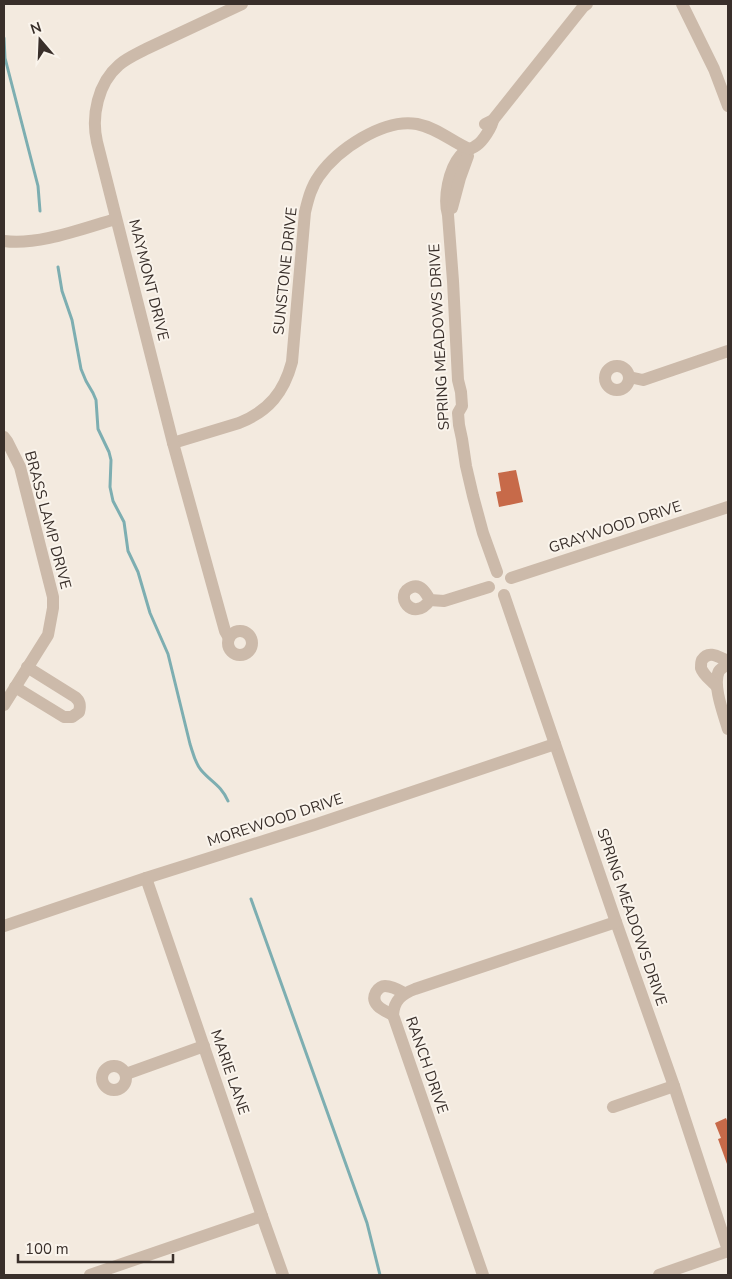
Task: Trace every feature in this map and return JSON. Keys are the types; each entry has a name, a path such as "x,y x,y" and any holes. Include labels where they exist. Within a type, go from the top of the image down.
{"street":[{"name":"MAYMONT DRIVE","path":"229,638 225,631 173,443 97,142 95,124 96,106 100,93 118,65 242,4"},
{"path":"682,4 714,69 728,106"},
{"name":"SPRING MEADOWS DRIVE","path":"497,572 483,533 473,496 458,425 458,413 462,406 462,392 458,380 454,281 446,207 448,183 460,156 469,149 471,141 486,123 493,120 583,5"},
{"name":"SUNSTONE DRIVE","path":"173,443 249,419 273,401 282,388 292,362 304,212 312,188 329,164 369,134 390,125 398,124 416,124 428,127 469,149"},
{"path":"4,241 26,241 45,238 116,219"},
{"path":"629,377 643,380 728,350"},
{"name":"BRASS LAMP DRIVE","path":"4,437 20,467 53,597 48,634 4,705"},
{"name":"GRAYWOOD DRIVE","path":"511,578 728,507"},
{"path":"497,572 507,573 511,578 510,590 504,594 497,595 489,587 489,579 497,572"},
{"path":"430,600 444,601 489,587"},
{"name":"SPRING MEADOWS DRIVE","path":"504,594 674,1086 728,1251"},
{"path":"718,688 702,671 702,660 707,656 714,655 728,662 720,669 718,674 718,688 728,729"},
{"path":"15,687 64,717 72,717 78,712 80,704 75,697 27,667"},
{"name":"MOREWOOD DRIVE","path":"4,926 555,744"},
{"name":"MARIE LANE","path":"146,878 283,1275"},
{"path":"393,1015 377,1005 375,993 379,988 387,986 404,992 616,922"},
{"name":"RANCH DRIVE","path":"404,992 395,1003 393,1015 483,1275"},
{"path":"126,1074 204,1046"},
{"path":"613,1107 674,1086"},
{"path":"90,1275 262,1216"},
{"path":"659,1275 728,1251"}],"building":[{"path":"516,470 523,502 499,507 496,492 501,491 498,473"},
{"path":"726,1118 728,1123 728,1164 718,1139 721,1138 715,1123"}],"waterway":[{"path":"4,38 5,58 38,186 40,211"},
{"path":"58,267 62,291 72,320 81,369 96,400 98,429 111,460 110,487 113,501 124,522 128,551 138,572 150,613 168,654 190,744 196,761 201,770 219,787 228,801"},
{"path":"251,899 367,1223 380,1275"}]}
